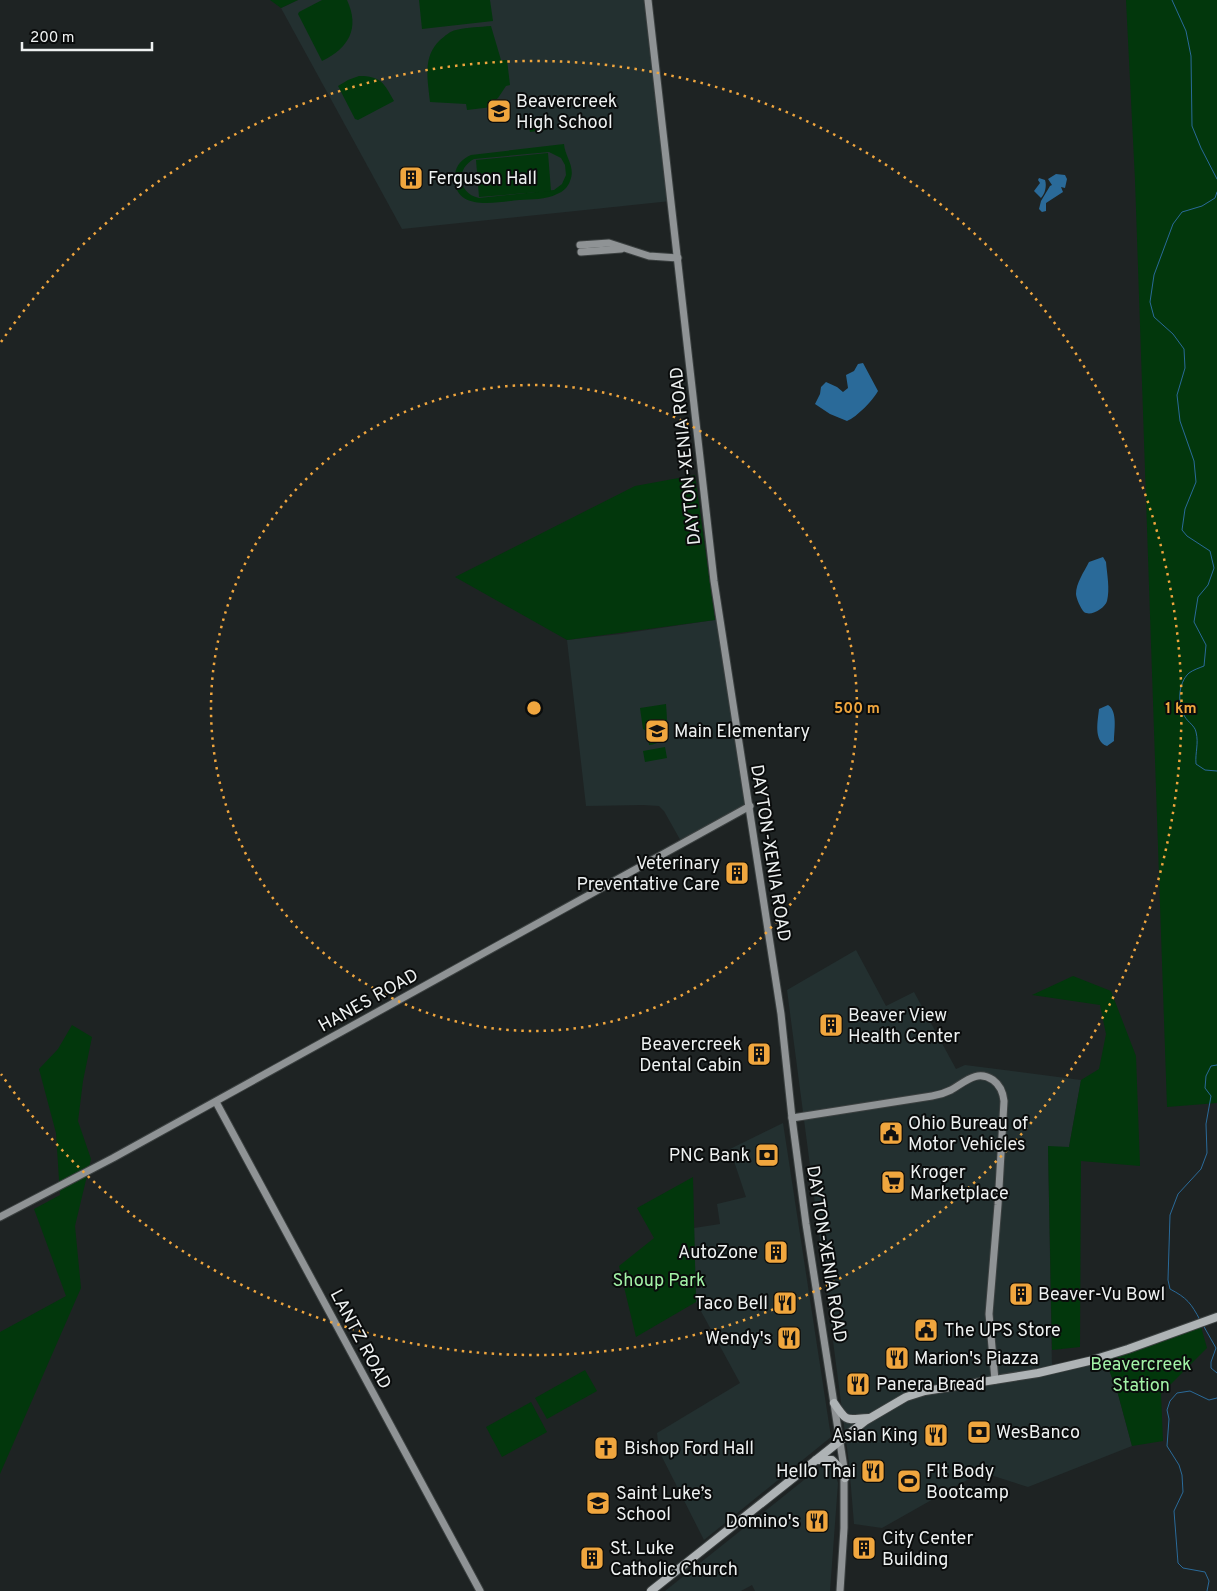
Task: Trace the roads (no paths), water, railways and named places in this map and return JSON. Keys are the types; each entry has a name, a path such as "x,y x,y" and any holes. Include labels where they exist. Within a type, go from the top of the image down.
{"main road":[{"path":"651,1591 870,1418 906,1397 925,1391 1038,1373 1089,1361 1217,1317"},
{"path":"834,1403 845,1418 849,1420 870,1418"},
{"path":"816,1460 832,1460 845,1478"}],"street":[{"name":"DAYTON-XENIA ROAD","path":"648,0 714,581 781,1014 806,1224 845,1478 840,1591"},
{"path":"580,248 609,243 626,250 654,256 678,258"},
{"name":"HANES ROAD","path":"0,1218 107,1162 750,806"},
{"path":"792,1118 932,1096 947,1092 968,1078 978,1076 986,1077 997,1083 1004,1100 989,1314 995,1380"},
{"name":"LANTZ ROAD","path":"216,1102 480,1591"}],"water":[{"path":"1056,174 1065,175 1067,179 1065,188 1061,187 1063,192 1046,203 1046,211 1042,212 1039,209 1041,201 1052,185 1048,179"},
{"path":"1039,178 1046,182 1044,194 1041,198 1034,191 1040,183"},
{"path":"863,363 878,391 860,412 847,421 830,414 815,404 821,387 826,382 843,392 848,388 846,375 854,371 858,364"},
{"path":"1103,557 1106,562 1108,576 1107,601 1097,611 1087,613 1083,611 1077,598 1077,586 1089,562"},
{"path":"1108,705 1113,712 1115,727 1114,741 1107,746 1100,740 1097,724 1099,709"}],"waterway":[{"path":"1172,0 1186,31 1191,56 1192,126 1217,179"},
{"path":"1217,192 1215,198 1202,206 1182,212 1173,224 1154,275 1150,302 1154,317 1173,334 1184,349 1185,368 1177,395 1180,421 1194,461 1196,482 1185,509 1182,530 1187,536 1210,551 1214,568 1208,585 1198,597 1194,622 1206,645 1204,666 1185,677 1181,688 1180,700 1182,712 1196,732 1196,764 1205,770 1217,771"},
{"path":"1200,1320 1188,1302 1181,1295 1170,1289 1168,1280 1170,1215 1178,1194 1201,1169 1207,1153 1206,1124 1211,1096 1205,1088 1206,1076 1211,1066 1217,1065"},
{"path":"1203,1325 1216,1348 1211,1368 1217,1373"},
{"path":"1207,1591 1209,1581 1205,1572 1183,1568 1178,1563 1174,1511 1183,1492 1182,1475 1179,1465 1167,1446 1169,1419 1167,1410 1170,1401 1177,1393 1190,1391 1209,1400 1217,1398"}],"place":[{"name":"Beavercreek High School","path":"499,111"},
{"name":"Ferguson Hall","path":"411,178"},
{"name":"Main Elementary","path":"657,731"},
{"name":"Veterinary Preventative Care","path":"737,873"},
{"name":"Beaver View Health Center","path":"831,1025"},
{"name":"Beavercreek Dental Cabin","path":"759,1054"},
{"name":"Ohio Bureau of Motor Vehicles","path":"891,1133"},
{"name":"PNC Bank","path":"767,1155"},
{"name":"Kroger Marketplace","path":"893,1182"},
{"name":"AutoZone","path":"776,1252"},
{"name":"Beaver-Vu Bowl","path":"1021,1294"},
{"name":"Taco Bell","path":"785,1303"},
{"name":"The UPS Store","path":"926,1330"},
{"name":"Wendy's","path":"789,1338"},
{"name":"Marion's Piazza","path":"897,1358"},
{"name":"Panera Bread","path":"858,1384"},
{"name":"WesBanco","path":"979,1432"},
{"name":"Asian King","path":"936,1435"},
{"name":"Bishop Ford Hall","path":"606,1448"},
{"name":"Hello Thai","path":"873,1471"},
{"name":"FIt Body Bootcamp","path":"909,1481"},
{"name":"Saint Luke’s School","path":"598,1503"},
{"name":"Domino's","path":"817,1521"},
{"name":"City Center Building","path":"864,1548"},
{"name":"St. Luke Catholic Church","path":"592,1558"}],"park label":[{"name":"Shoup Park","path":"659,1280"},
{"name":"Beavercreek Station","path":"1141,1374"}]}
